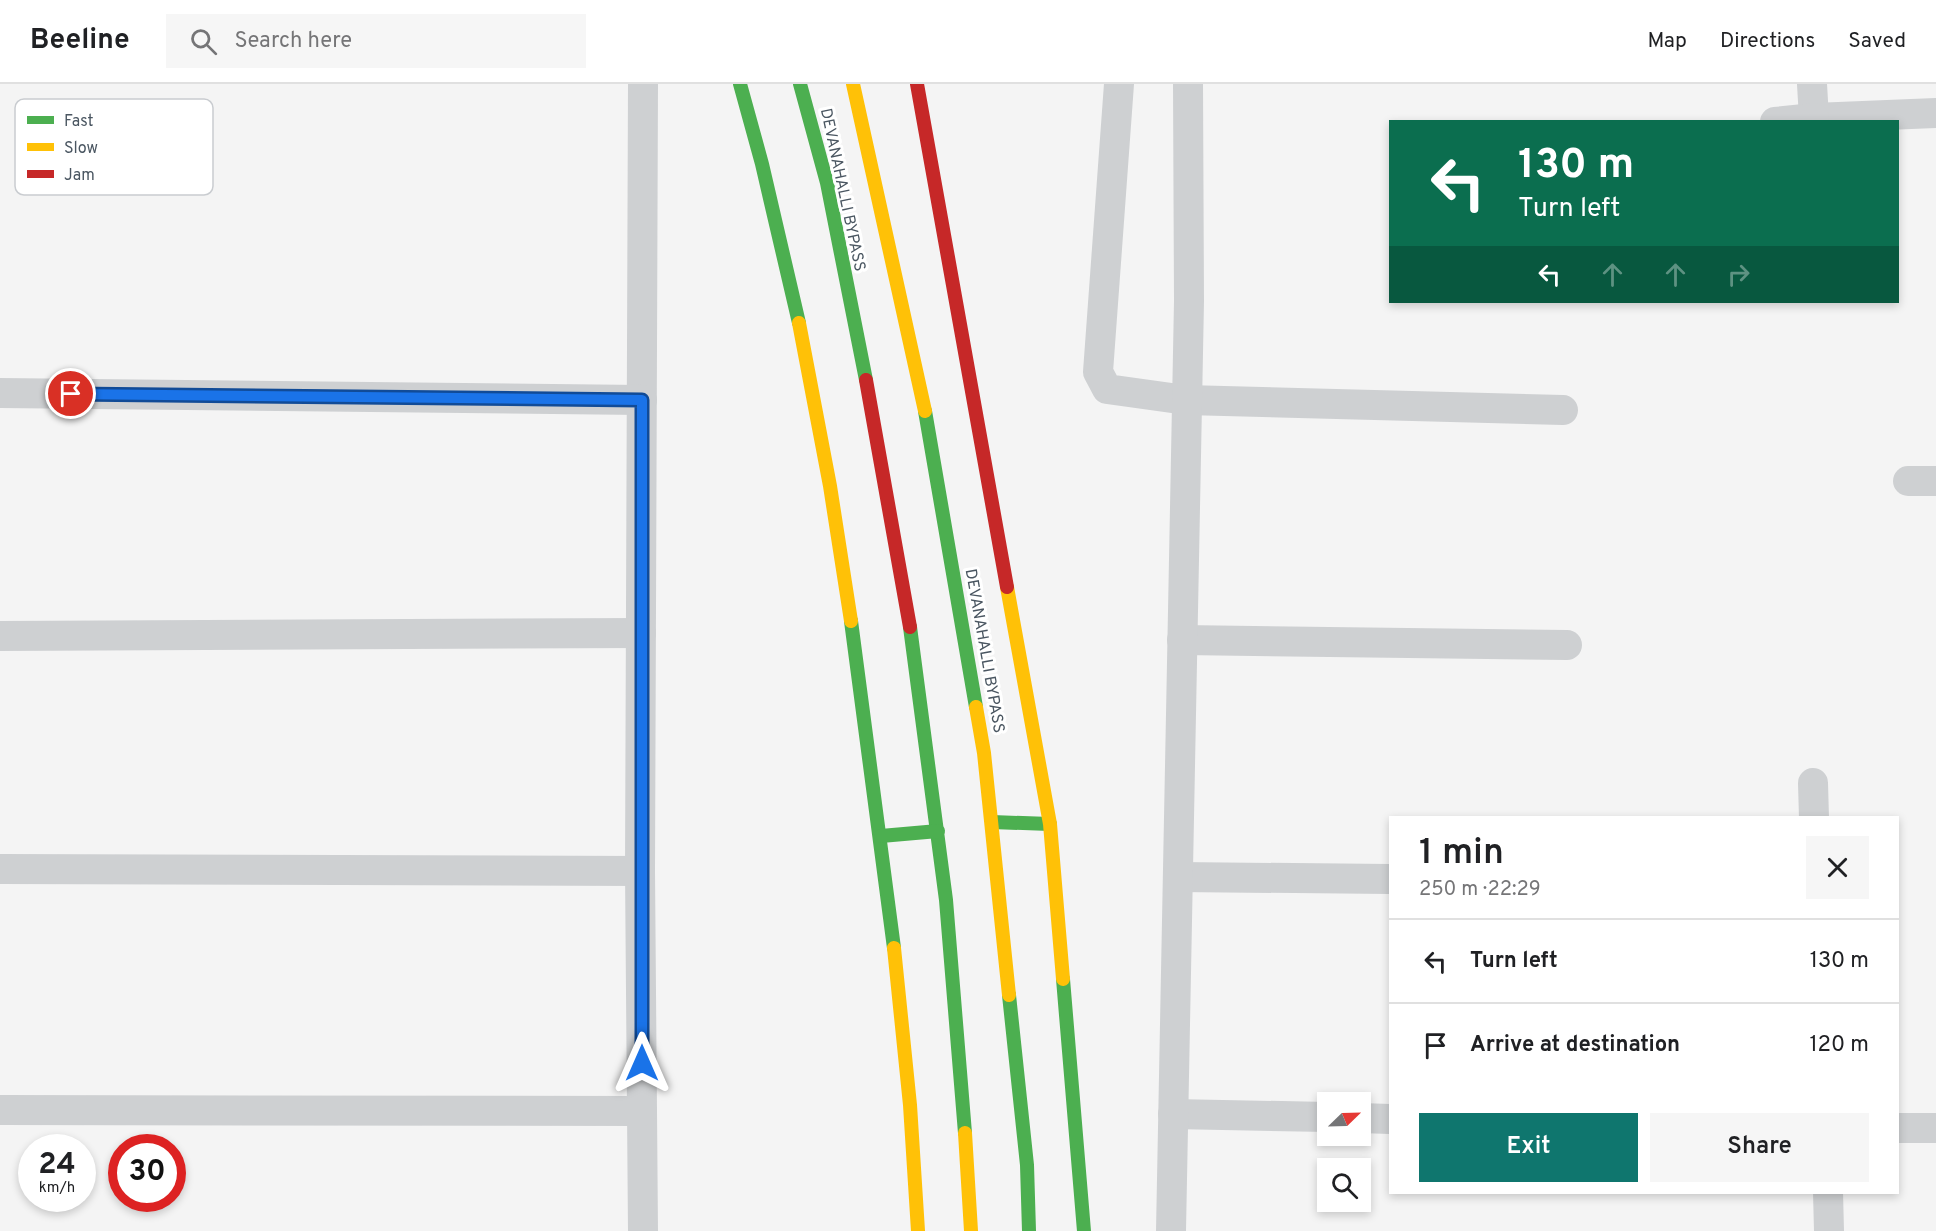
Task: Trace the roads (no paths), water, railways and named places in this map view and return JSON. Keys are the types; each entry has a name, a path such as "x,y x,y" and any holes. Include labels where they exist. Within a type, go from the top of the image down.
{"main road":[{"path":"740,84 766,172 807,355 848,591 896,951 915,1164 918,1231"},
{"name":"DEVANAHALLI BYPASS","path":"800,84 810,113 886,474 938,831 964,1092 971,1231"},
{"name":"DEVANAHALLI BYPASS","path":"853,84 932,445 986,764 1027,1166 1029,1231"},
{"path":"916,84 1050,824 1084,1231"},
{"path":"992,822 1050,824"},
{"path":"881,836 938,831"}],"street":[{"path":"643,84 640,871 643,1231"},
{"path":"1119,84 1098,372 1107,389 1186,400 1563,410"},
{"path":"1171,1231 1189,301 1188,84"},
{"path":"1812,84 1814,118"},
{"path":"1794,120 1936,113"},
{"path":"0,393 642,400"},
{"path":"0,636 641,633"},
{"path":"1182,640 1567,645"},
{"path":"1813,783 1814,816"},
{"path":"0,868 640,871"},
{"path":"1178,877 1389,879"},
{"path":"0,1110 642,1111"},
{"path":"1173,1114 1317,1117"},
{"path":"1371,1118 1389,1119"},
{"path":"1899,1128 1936,1128"},
{"path":"1828,1194 1829,1231"}]}
